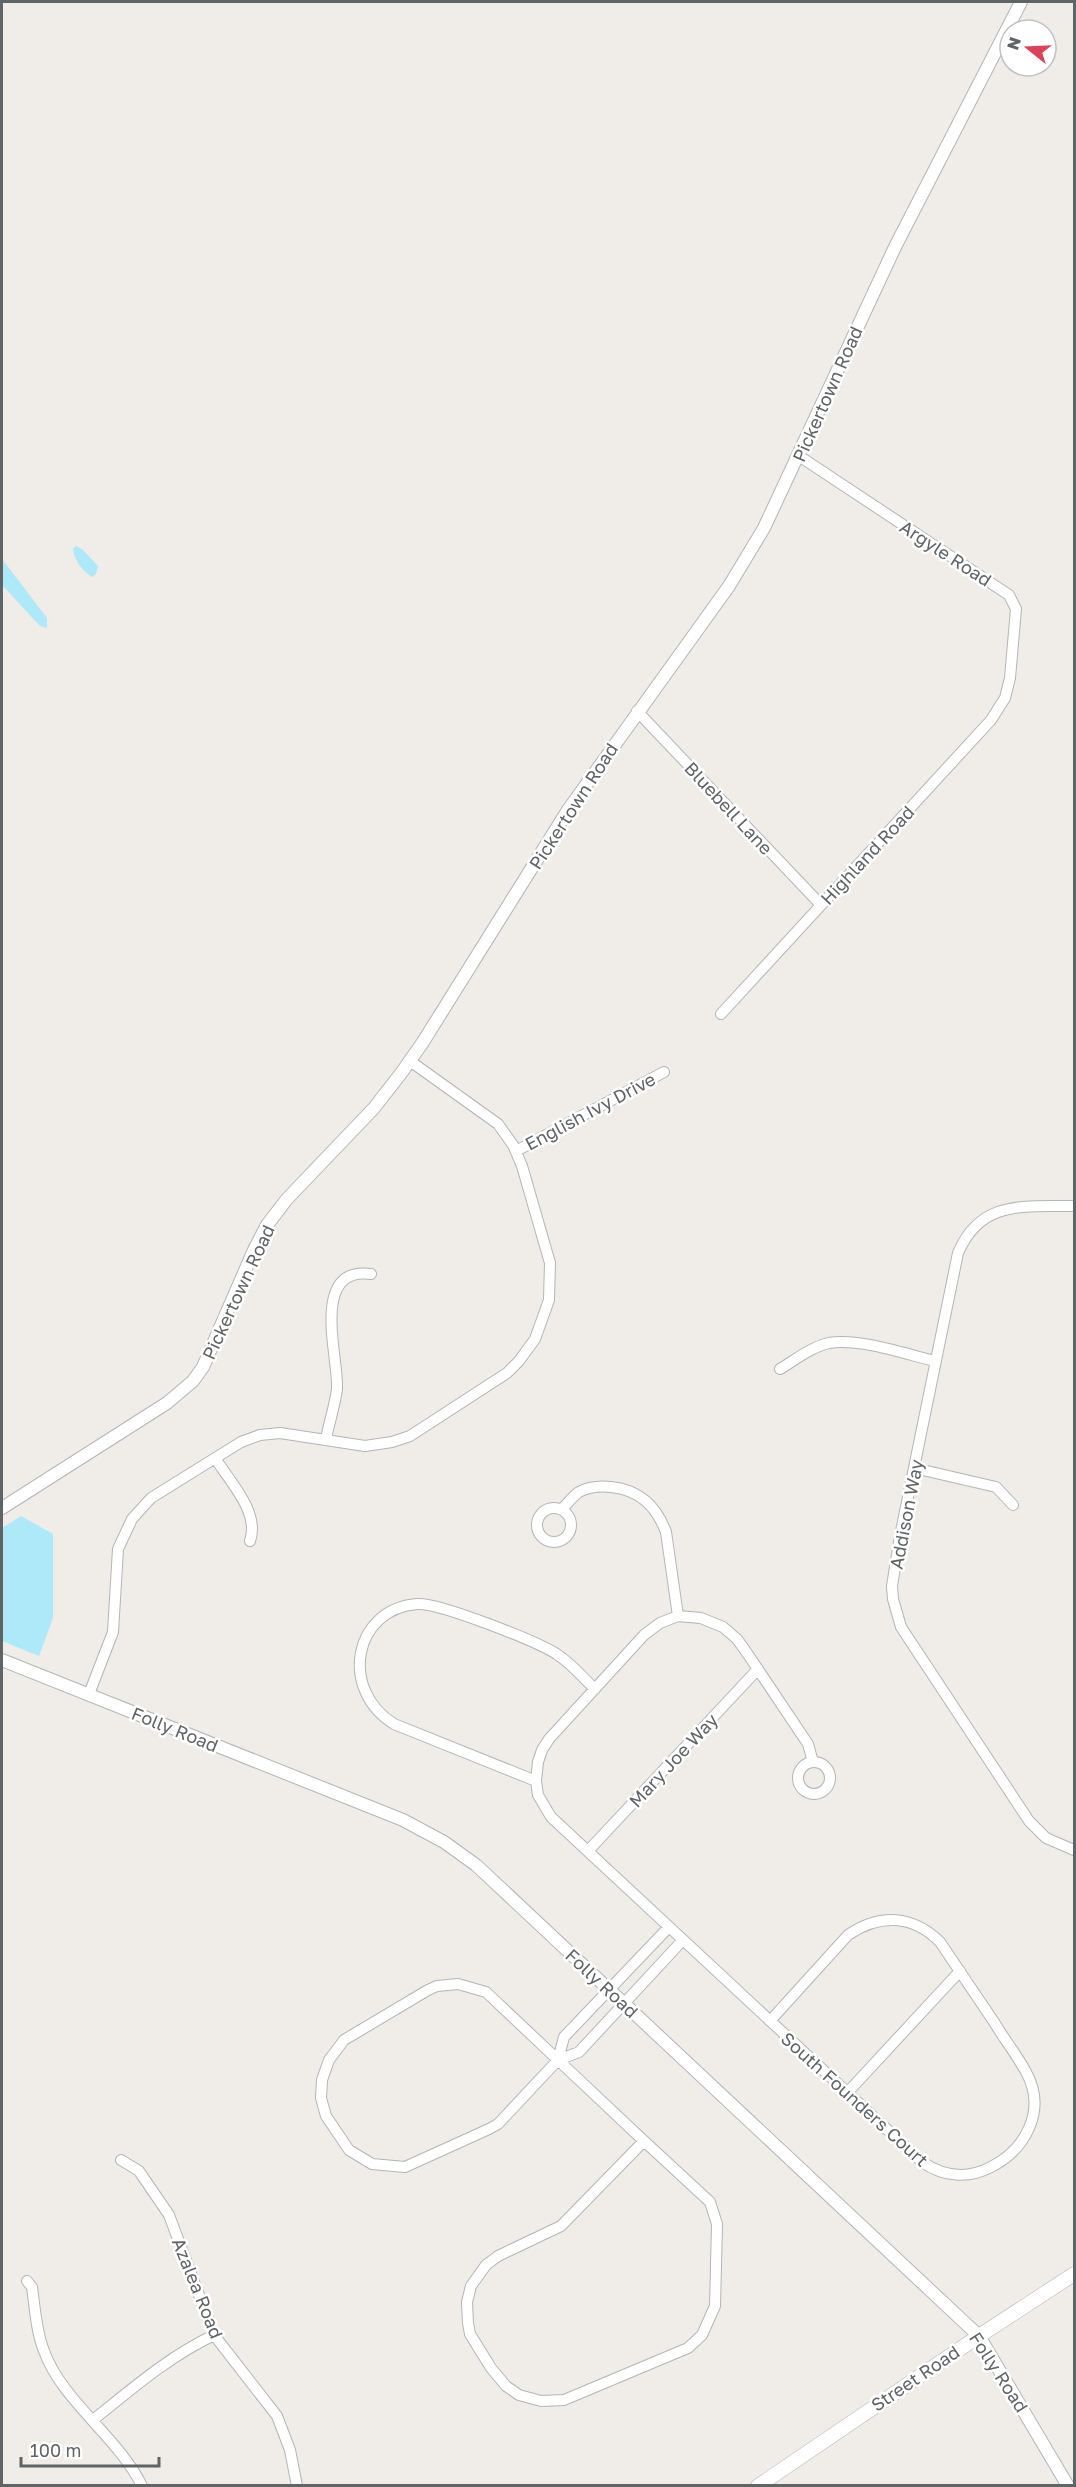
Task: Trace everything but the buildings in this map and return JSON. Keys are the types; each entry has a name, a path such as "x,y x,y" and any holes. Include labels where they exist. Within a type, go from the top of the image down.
{"main road":[{"name":"Street Road","path":"758,2486 1074,2274"}],"street":[{"name":"Pickertown Road","path":"2,1508 167,1403 193,1381 211,1352 254,1250 267,1225 287,1199 374,1107 410,1061 568,810 741,569 799,456 895,247 1021,2"},
{"name":"Argyle Road","path":"799,456 1009,595 1016,609 1007,693"},
{"name":"Highland Road","path":"721,1014 991,720 1007,693"},
{"name":"Bluebell Lane","path":"637,711 821,905"},
{"path":"89,1694 113,1632 118,1549 125,1529 151,1498 241,1442 269,1433 374,1446 403,1439 507,1374 526,1353 543,1322 549,1300 550,1263 516,1151 498,1124 410,1061"},
{"name":"English Ivy Drive","path":"516,1151 664,1072"},
{"name":"Addison Way","path":"1074,1206 1013,1207 986,1217 970,1231 958,1253 892,1586 893,1599 901,1627 1029,1821 1046,1838 1074,1850"},
{"path":"326,1439 337,1389 331,1330 332,1306 336,1294 349,1277 364,1273 371,1274"},
{"path":"780,1369 811,1350 830,1343 856,1343 935,1361"},
{"path":"215,1458 250,1514 253,1526 250,1541"},
{"path":"914,1468 996,1487 1013,1505"},
{"path":"562,1509 577,1493 606,1486 629,1490 650,1503 662,1520 666,1532 678,1616"},
{"path":"595,1689 554,1652 439,1606 417,1604 396,1609 382,1618 368,1635 361,1655 360,1678 369,1701 383,1717 394,1724 536,1781 538,1762 546,1744 649,1631 660,1623 678,1616 701,1618 723,1627 737,1639 808,1744 813,1762"},
{"name":"Folly Road","path":"2,1660 372,1806 424,1830 460,1853 496,1882 608,1990 979,2336 1068,2486"},
{"name":"Mary Joe Way","path":"588,1851 758,1669"},
{"name":"South Founders Court","path":"536,1781 538,1795 551,1817 668,1928 922,2162 949,2175 975,2174 1004,2161 1015,2152 1032,2124 1035,2100 1027,2073 940,1942 923,1928 902,1920 880,1920 867,1924 848,1935 770,2021"},
{"path":"558,2060 564,2037 668,1928"},
{"path":"644,2141 569,2219 554,2230 491,2260 480,2271 471,2286 467,2313 470,2334 491,2368 512,2391 541,2401 564,2400 688,2348 696,2342 709,2325 715,2306 716,2214 710,2202 644,2141 558,2060 486,1992 469,1986 447,1984 428,1990 344,2040 329,2060 322,2080 321,2098 326,2116 349,2150 372,2164 405,2167 479,2135 498,2124 558,2060 579,2052 682,1941"},
{"path":"847,2093 960,1971"},
{"name":"Azalea Road","path":"121,2160 139,2171 168,2215 214,2335 277,2416 290,2450 297,2486"},
{"path":"27,2282 32,2287 38,2329 47,2358 55,2374 142,2486"},
{"path":"93,2420 154,2370 191,2346 214,2335"}],"water":[{"path":"76,546 98,566 96,574 92,577 82,569 77,561 73,549"},
{"path":"2,559 47,618 47,628 40,626 2,585"},
{"path":"21,1516 53,1534 53,1618 39,1656 2,1641 2,1528"}]}
